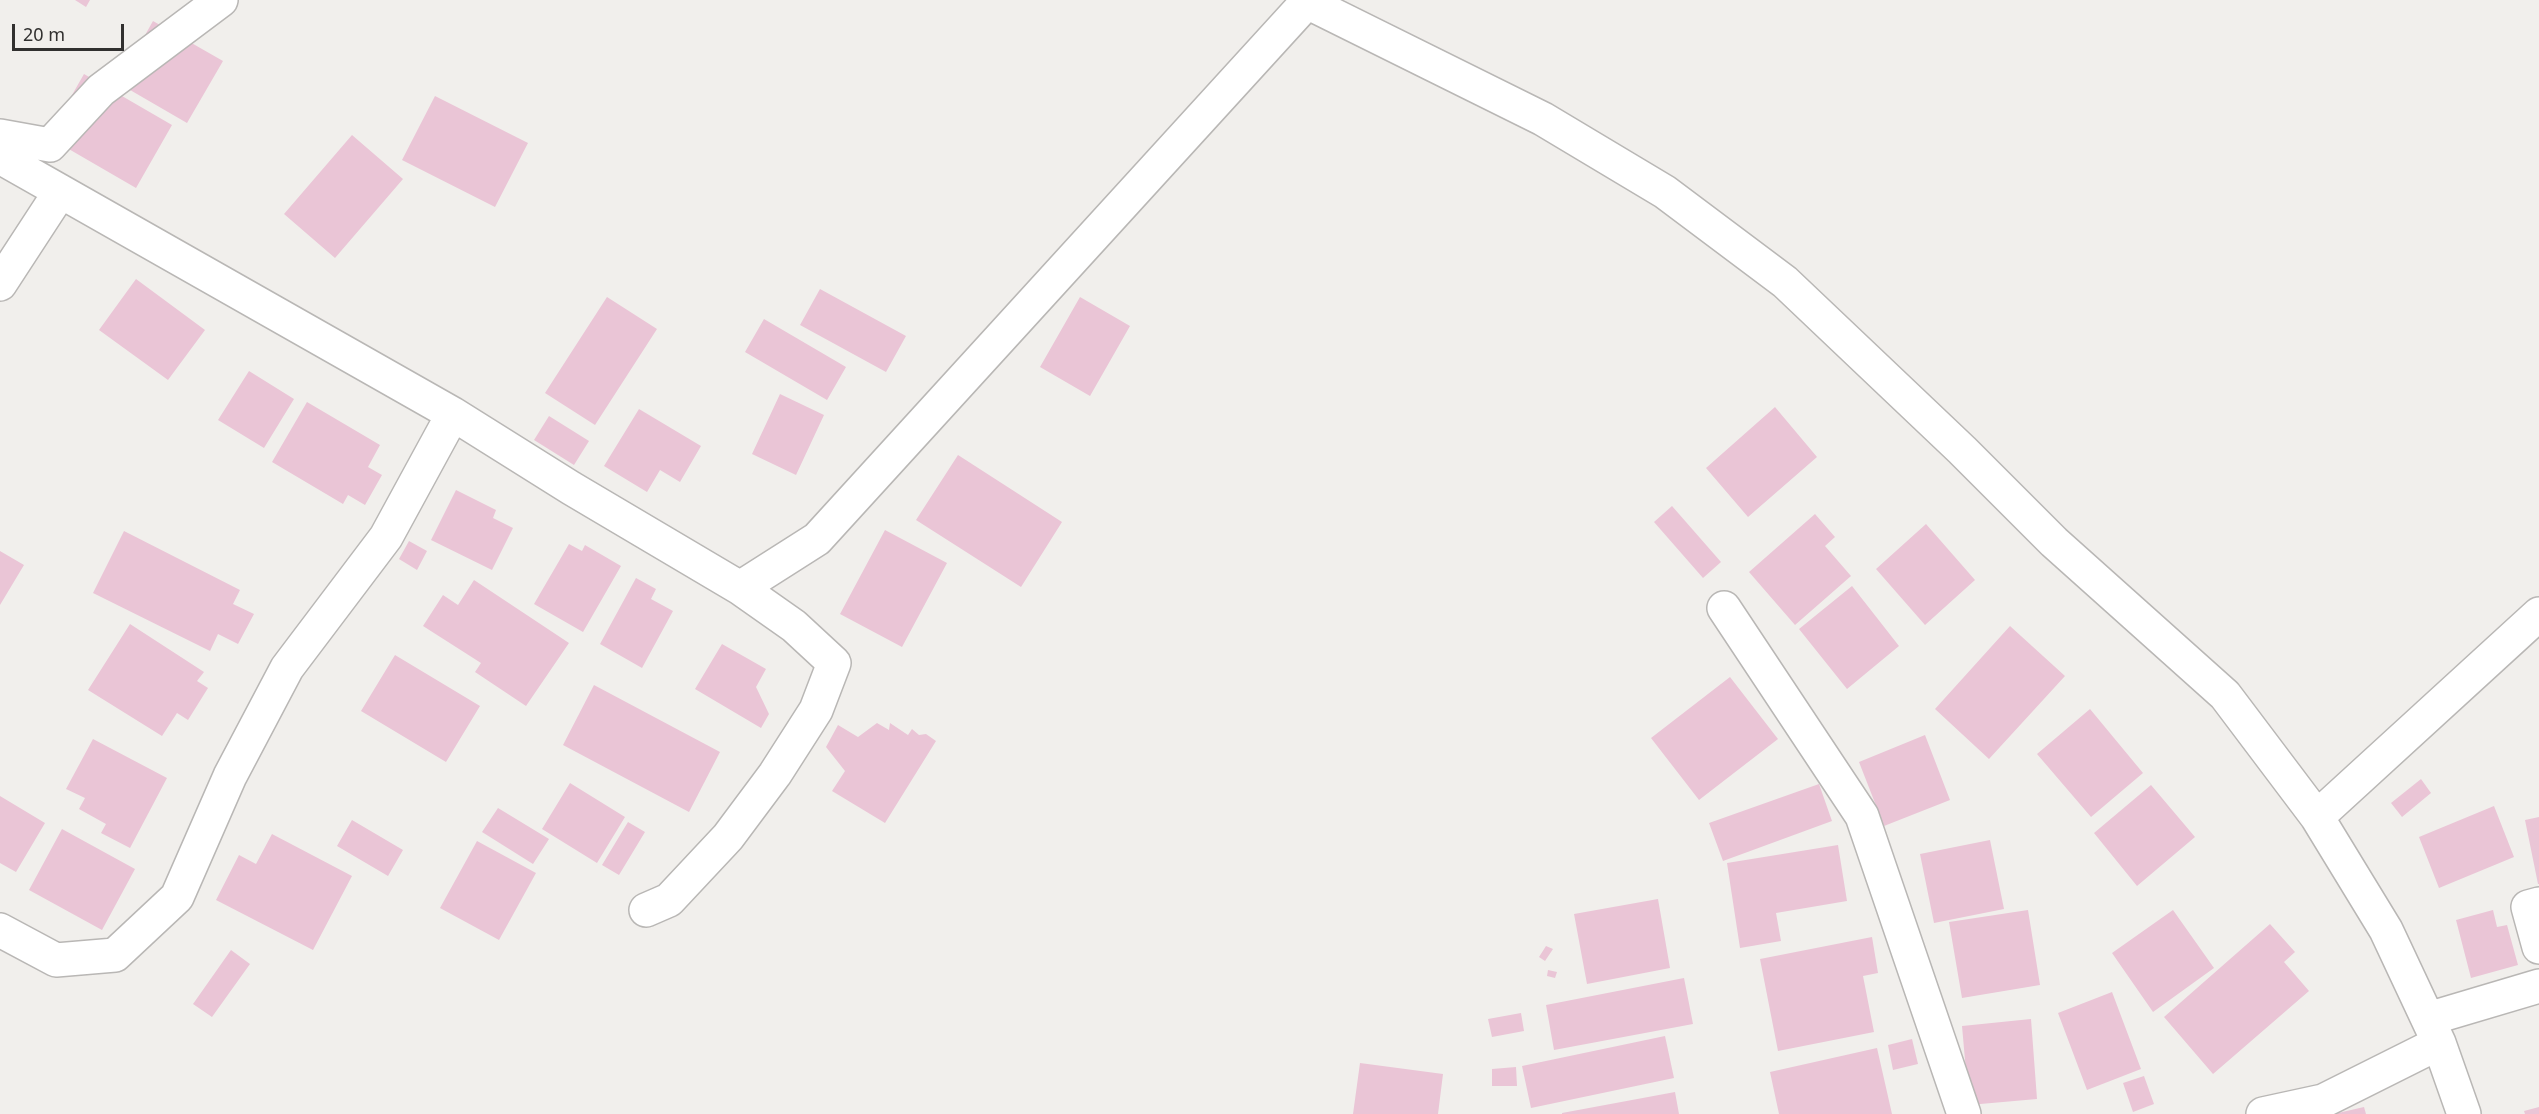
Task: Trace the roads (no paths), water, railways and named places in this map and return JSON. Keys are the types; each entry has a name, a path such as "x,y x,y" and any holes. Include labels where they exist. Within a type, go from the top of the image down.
{"street":[{"path":"0,136 50,145 101,90 220,0"},
{"path":"740,588 817,539 1305,1 1543,118 1665,192 1785,282 1962,450 2054,542 2225,695 2317,817 2386,930 2434,1031 2464,1114"},
{"path":"0,157 453,414 571,488 740,588 794,626 834,663 816,710 775,774 728,837 669,900 646,910"},
{"path":"0,284 60,192"},
{"path":"0,930 56,960 115,955 177,897 230,776 287,668 386,537 453,414"},
{"path":"1724,608 1862,816 1964,1114"},
{"path":"2317,817 2539,614"},
{"path":"2539,904 2528,907 2539,947"},
{"path":"2263,1114 2323,1101 2434,1031 2539,986"}]}
